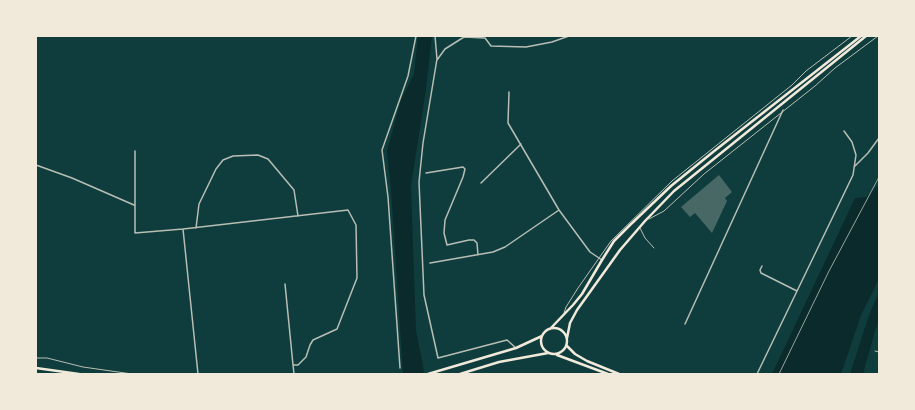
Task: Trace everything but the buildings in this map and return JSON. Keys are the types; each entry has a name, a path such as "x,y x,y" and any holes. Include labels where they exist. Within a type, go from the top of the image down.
{"main road":[{"path":"428,374 516,348 542,336 574,305 582,294 600,259 614,242 671,186 861,36"},
{"path":"556,354 564,351 567,346 570,323 577,310 620,250 639,227 674,191 866,36"},
{"path":"550,329 561,329 567,338"},
{"path":"542,336 541,344 548,353"},
{"path":"567,346 575,354 587,361 619,374"},
{"path":"460,374 499,362 548,353 556,354 602,373 608,374"},
{"path":"36,368 79,374"}],"street":[{"path":"400,368 388,197 382,150 408,76 416,36"},
{"path":"435,36 436,61 423,143 419,182 424,295 438,358 506,340 516,348"},
{"path":"436,61 445,49 464,37 485,38 491,46 526,48 552,42 569,36"},
{"path":"563,316 566,307 578,288 600,259 611,241 672,181 792,85 806,71 852,36"},
{"path":"645,221 664,211 704,174 815,86 835,68 878,36"},
{"path":"509,92 508,123 559,210 590,252 600,259"},
{"path":"685,324 783,110"},
{"path":"757,374 853,175 856,155 852,142 844,131"},
{"path":"854,167 868,153 879,138"},
{"path":"481,183 521,144"},
{"path":"135,151 135,233 196,228 348,210 356,225 357,278 337,329 313,340 306,357 298,365 293,365"},
{"path":"196,228 199,204 216,169 223,160 233,156 258,155 268,159 294,190 298,216"},
{"path":"36,165 72,178 134,205"},
{"path":"426,173 463,167 465,169 445,220 444,233 447,245 474,240 477,243 478,256"},
{"path":"430,263 478,256 494,252 505,247 559,210"},
{"path":"639,227 645,238 654,248"},
{"path":"183,229 198,374"},
{"path":"762,266 760,270 761,273 797,291"},
{"path":"285,284 294,374"},
{"path":"875,351 879,352"},
{"path":"36,358 47,358 83,366 132,374"}],"water":[{"path":"418,36 432,36 426,89 411,186 416,331 424,374 403,374 387,151 401,100 414,74"},
{"path":"879,185 879,279 861,315 841,374 772,374 855,198 866,197"},
{"path":"879,291 879,320 863,374 850,374 868,318"}],"tram line":[{"path":"779,374 829,271 879,177"}]}
